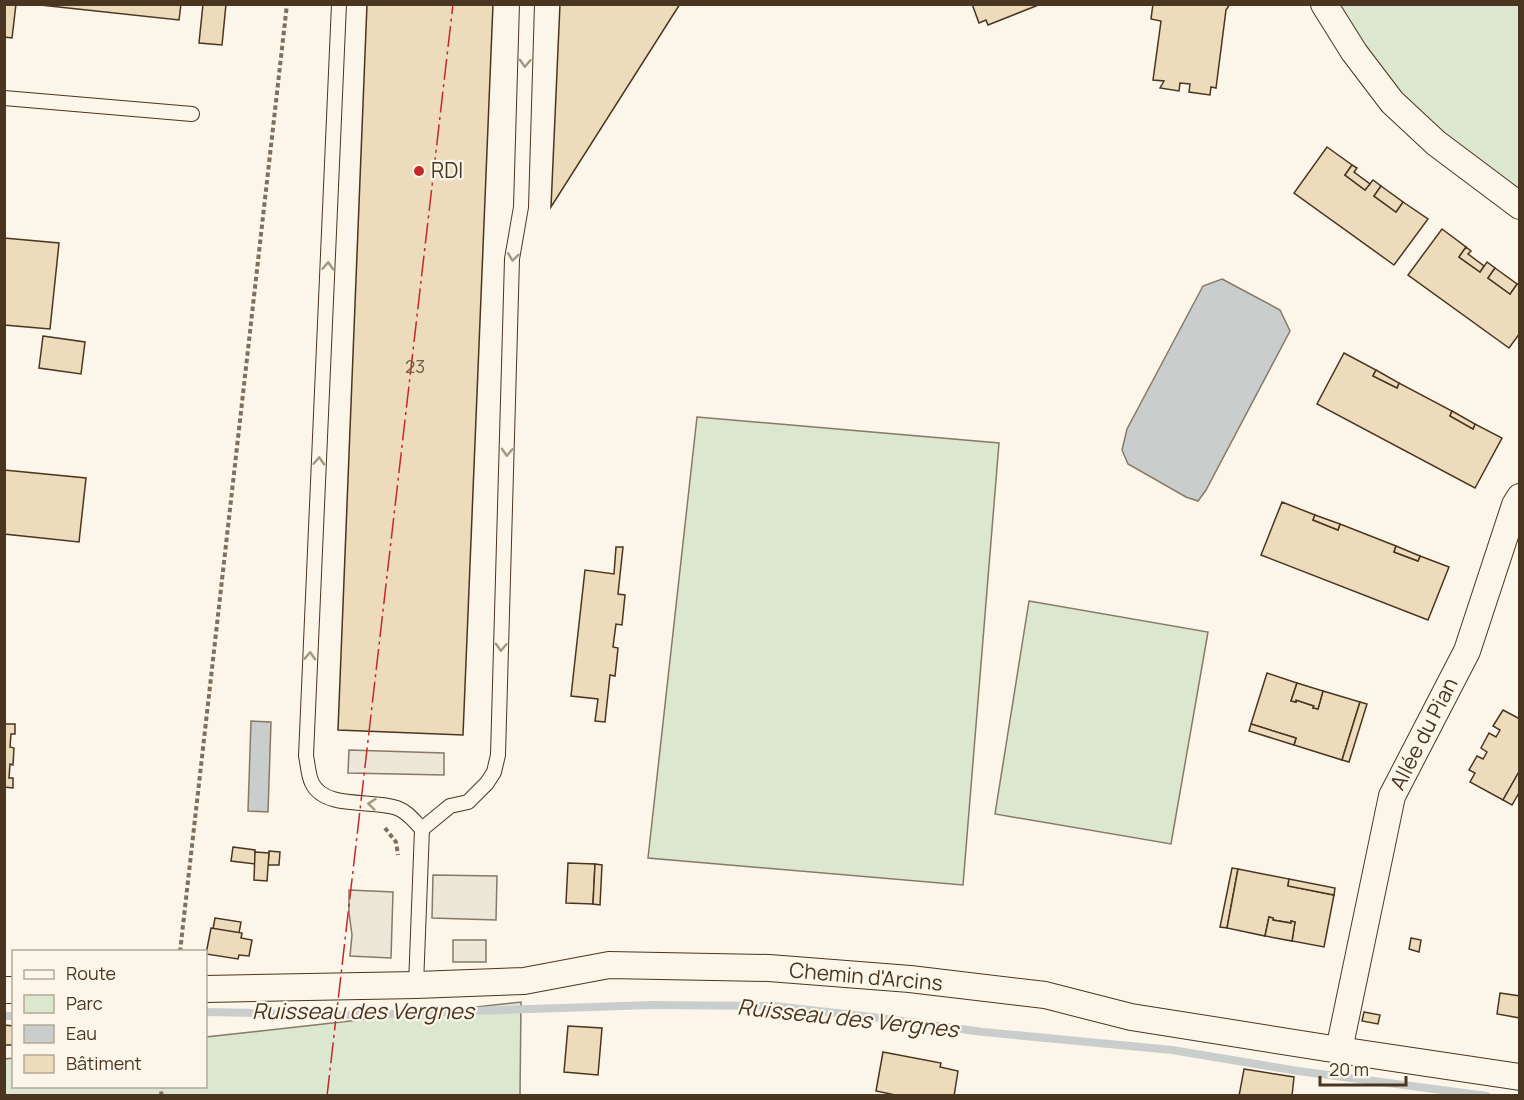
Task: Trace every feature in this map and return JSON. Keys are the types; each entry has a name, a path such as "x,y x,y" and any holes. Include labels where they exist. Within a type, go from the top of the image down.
{"street":[{"path":"1324,4 1353,52 1392,102 1436,143 1520,206"},
{"name":"Allée du Pian","path":"1339,1050 1392,796 1467,651 1515,505 1520,496"},
{"name":"Chemin d'Arcins","path":"207,989 416,986 524,981 609,965 769,968 910,979 1045,995 1131,1017 1520,1077"}],"lane":[{"path":"339,4 306,756 311,783 320,794 330,799 389,805 408,814 422,829 416,986"},
{"path":"422,829 450,806 468,802 487,783 494,771 498,755 512,259 521,207 527,4"},
{"path":"4,98 192,114"}],"path":[{"path":"180,950 287,4"},
{"path":"383,826 396,842 398,865"}],"green space":[{"path":"1330,5 1519,5 1519,195 1425,125"},
{"path":"697,417 999,443 963,885 648,858"},
{"path":"1029,601 1208,632 1171,844 995,814"},
{"path":"521,1002 520,1095 5,1095 5,1059 12,1058 12,1088 207,1088 207,1037"}],"shaded area":[{"path":"349,750 444,753 444,775 348,773"},
{"path":"433,875 497,876 496,920 432,918"},
{"path":"349,890 393,892 391,958 350,956 352,935"},
{"path":"453,940 486,940 486,962 453,962"}],"water":[{"path":"1222,279 1280,310 1290,331 1206,490 1198,501 1186,497 1128,464 1122,450 1127,429 1203,286"},
{"path":"251,721 271,722 268,812 248,811"}],"building":[{"path":"4,4 16,4 12,38 4,37"},
{"path":"31,4 181,4 179,20"},
{"path":"203,4 226,4 222,45 199,43"},
{"path":"367,4 493,4 463,735 338,730"},
{"path":"560,4 680,4 551,207"},
{"path":"972,4 1041,4 988,25 986,20 979,23"},
{"path":"1153,4 1230,4 1226,10 1216,88 1211,87 1210,95 1189,92 1190,84 1180,83 1179,91 1160,88 1164,81 1153,80 1161,21 1151,19"},
{"path":"1327,147 1352,165 1345,175 1365,190 1373,180 1381,186 1374,196 1396,212 1403,202 1428,219 1394,265 1294,193"},
{"path":"1352,165 1357,168 1354,172 1370,184 1365,190 1345,175"},
{"path":"1381,186 1403,202 1396,212 1374,196"},
{"path":"1442,229 1466,247 1459,257 1480,272 1487,262 1495,268 1488,278 1510,294 1517,284 1520,285 1520,333 1509,348 1408,275"},
{"path":"4,238 59,243 50,329 4,325"},
{"path":"1466,247 1471,251 1468,254 1484,266 1480,272 1459,257"},
{"path":"1495,268 1517,284 1510,294 1488,278"},
{"path":"43,336 85,342 81,374 39,368"},
{"path":"1344,353 1376,370 1373,376 1397,388 1399,383 1452,411 1450,416 1473,429 1475,424 1502,438 1475,488 1317,404"},
{"path":"1376,370 1399,383 1397,388 1373,376"},
{"path":"1452,411 1475,424 1473,429 1450,416"},
{"path":"4,470 86,478 79,542 4,534"},
{"path":"1282,502 1315,515 1313,520 1338,530 1340,524 1396,546 1394,552 1418,561 1420,556 1449,567 1428,620 1261,555"},
{"path":"1315,515 1340,524 1338,530 1313,520"},
{"path":"1396,546 1420,556 1418,561 1394,552"},
{"path":"616,547 623,547 618,594 625,595 622,625 616,624 613,647 618,648 615,676 610,675 605,722 595,721 598,699 571,696 585,570 614,574"},
{"path":"1267,673 1297,683 1291,701 1296,702 1296,700 1314,706 1313,708 1318,709 1323,691 1360,702 1342,760 1294,745 1296,738 1251,724"},
{"path":"1297,683 1323,691 1318,709 1296,700 1296,702 1291,701"},
{"path":"1360,702 1367,704 1349,762 1342,760"},
{"path":"1503,710 1520,719 1520,770 1503,800 1470,782 1475,773 1469,770 1477,756 1483,759 1487,752 1481,748 1489,733 1496,737 1500,730 1493,726"},
{"path":"4,724 15,724 15,734 11,734 10,747 14,748 13,765 10,764 9,778 13,778 13,788 4,787"},
{"path":"1251,724 1296,738 1294,745 1249,731"},
{"path":"1520,770 1520,791 1512,805 1503,800"},
{"path":"233,847 255,850 255,864 231,861"},
{"path":"269,851 280,852 279,865 268,865"},
{"path":"255,852 269,853 267,881 254,880"},
{"path":"568,863 595,864 593,904 566,903"},
{"path":"595,864 602,865 600,905 593,904"},
{"path":"1232,868 1238,869 1227,928 1220,927"},
{"path":"1238,869 1289,879 1288,886 1334,895 1324,947 1292,941 1295,922 1291,921 1291,923 1273,920 1269,917 1265,936 1227,928"},
{"path":"1289,879 1335,888 1334,895 1288,886"},
{"path":"1269,917 1273,920 1295,922 1292,941 1265,936"},
{"path":"215,918 241,922 239,933 213,929"},
{"path":"211,928 242,933 241,938 252,940 249,956 239,955 238,959 207,954"},
{"path":"1411,938 1421,940 1419,952 1409,949"},
{"path":"1500,993 1520,996 1520,1018 1497,1014"},
{"path":"1364,1012 1380,1015 1378,1024 1362,1021"},
{"path":"4,1025 12,1026 12,1045 4,1045"},
{"path":"568,1026 602,1028 598,1075 564,1072"},
{"path":"883,1052 941,1063 940,1067 958,1071 954,1096 900,1096 876,1091"},
{"path":"1244,1069 1294,1077 1292,1096 1239,1096"}],"waterway":[{"name":"Ruisseau des Vergnes","path":"207,1012 356,1015 652,1005 774,1006 983,1032 1172,1050 1298,1071 1487,1096"},
{"name":"Ruisseau des Vergnes","path":"4,1016 12,1016"}],"power":[{"path":"327,1096 453,4"}],"place":[{"name":"RDI","path":"419,171"}]}
